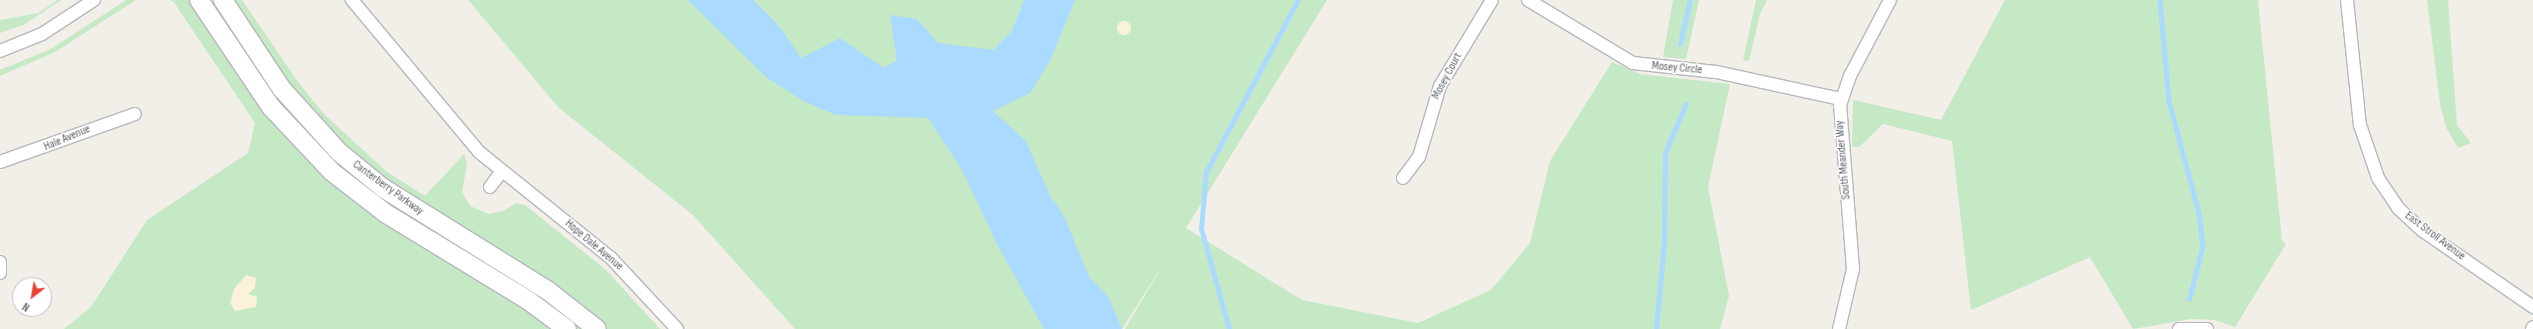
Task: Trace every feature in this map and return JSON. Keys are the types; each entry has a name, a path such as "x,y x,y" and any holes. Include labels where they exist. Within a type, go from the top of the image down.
{"street":[{"path":"0,51 42,34 94,0"},
{"name":"Canterberry Parkway","path":"199,0 271,107 332,172 385,213 529,301 567,329"},
{"name":"Canterberry Parkway","path":"223,0 282,89 339,152 383,188 547,290 597,329"},
{"name":"Hope Dale Avenue","path":"352,0 479,152 611,258 676,329"},
{"name":"Mosey Court","path":"1403,178 1419,157 1440,86 1492,0"},
{"name":"Mosey Circle","path":"1528,0 1633,63 1716,72 1841,99"},
{"name":"South Meander Way","path":"1839,329 1853,269 1839,126 1841,99 1890,0"},
{"name":"East Stroll Avenue","path":"2347,0 2360,125 2378,178 2398,208 2423,231 2533,307"},
{"name":"Hale Avenue","path":"0,162 135,114"},
{"path":"490,187 502,171"},
{"path":"2179,329 2207,329"}],"green space":[{"path":"58,0 61,0 25,24 0,33 0,20 38,13"},
{"path":"126,0 136,0 55,52 0,76 0,70 51,49"},
{"path":"169,0 192,0 280,126 557,329 64,329 91,307 147,220 248,153 255,123 173,1"},
{"path":"229,0 242,0 298,82 324,114 387,172 425,196 464,154 467,164 462,192 470,206 489,214 503,211 516,203 525,205 606,270 660,329 606,329 383,182 307,111"},
{"path":"468,0 1327,0 1186,228 1302,300 1418,323 1491,290 1530,243 1550,161 1612,62 1640,74 1730,84 1708,187 1729,296 1720,329 1125,329 1167,258 1122,329 795,329 693,215 559,108"},
{"path":"1673,0 1699,0 1686,59 1663,57"},
{"path":"1756,0 1767,0 1760,14 1749,61 1743,60"},
{"path":"2005,0 2258,0 2282,241 2286,244 2235,327 2215,320 2191,319 2133,329 2090,257 1971,310 1952,141 1883,124 1859,147 1852,147 1853,100 1941,120"},
{"path":"2427,0 2448,0 2457,125 2471,143 2458,148 2446,127 2440,104"},
{"path":"248,58 283,101 499,267 588,329 575,329 368,194 288,118"}],"sand":[{"path":"1121,21 1127,21 1131,25 1131,31 1127,35 1121,35 1117,31 1117,25"},
{"path":"246,275 256,278 255,288 248,294 257,297 256,307 235,311 230,303 234,289"}],"water":[{"path":"688,0 753,0 780,27 801,58 840,38 884,68 897,60 890,15 917,19 938,43 993,50 1012,31 1024,0 1075,0 1050,61 1030,93 993,111 1026,141 1050,196 1064,216 1089,277 1109,298 1122,329 1044,329 997,244 962,170 928,118 836,115 805,102 766,77"}],"waterway":[{"path":"1229,329 1201,229 1206,172 1298,0"},
{"path":"1680,44 1690,0"},
{"path":"2160,0 2169,101 2199,213 2203,246 2190,298"},
{"path":"1656,329 1664,243 1665,153 1686,104"}]}
